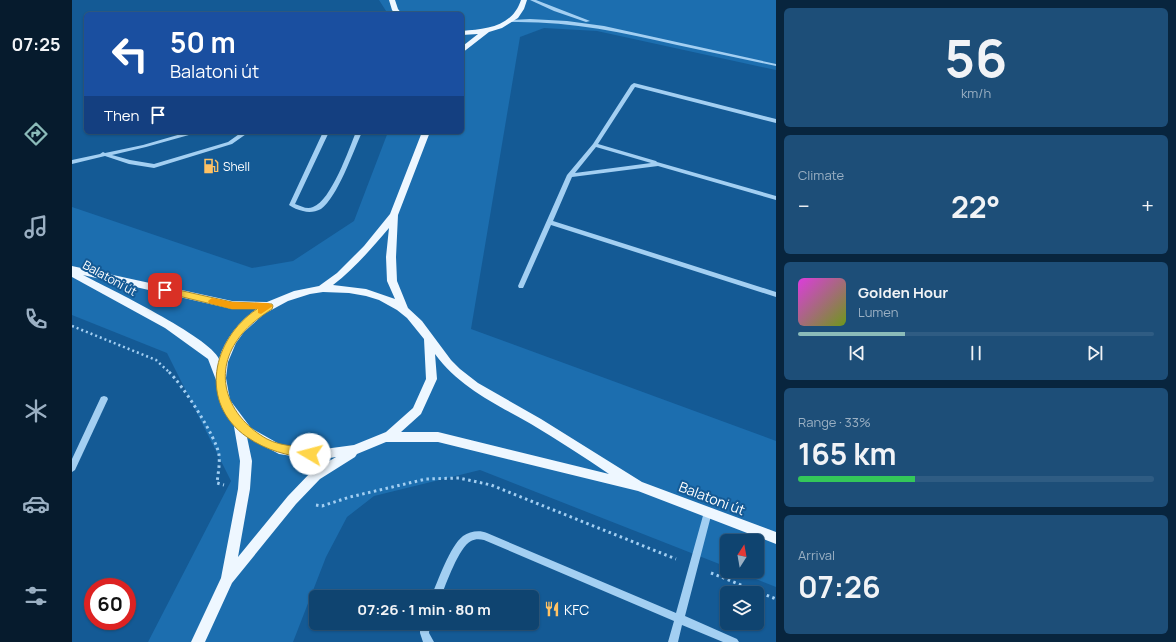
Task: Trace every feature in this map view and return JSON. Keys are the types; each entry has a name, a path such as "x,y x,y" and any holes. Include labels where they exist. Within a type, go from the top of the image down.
{"main road":[{"path":"392,0 397,12"},
{"path":"464,48 488,30 511,21 520,14 524,0"},
{"path":"464,33 488,30"},
{"path":"404,310 392,281 391,257 394,215 425,134"},
{"path":"320,290 340,275 367,248 394,215"},
{"name":"Balatoni út","path":"72,269 232,305 268,306"},
{"name":"Balatoni út","path":"72,273 169,325 193,341 213,358 221,384"},
{"path":"359,449 320,455 282,449 264,442 250,433 238,422 226,404 221,384 221,369 225,354 232,340 242,327 268,306 293,296 320,290 338,289 362,292 390,301 404,310 419,324 429,340 456,372 480,389 536,421 638,486"},
{"path":"227,579 292,500 316,475 359,449 386,437 402,426 415,414 431,385 434,369 433,354 429,340"},
{"path":"198,642 227,579 244,489 246,461 238,422"},
{"path":"386,437 438,437 638,486"},
{"name":"Balatoni út","path":"638,486 776,538"}],"lane":[{"path":"532,0 556,10 617,30"},
{"path":"511,21 537,19 562,21 617,30 776,64"},
{"path":"521,286 570,175 596,146 634,85 776,121"},
{"path":"72,162 144,146 187,134"},
{"path":"103,154 129,162 154,166 230,143 243,134"},
{"path":"325,134 292,205 301,210 314,210 323,206 331,196 358,134"},
{"path":"596,146 776,198"},
{"path":"570,175 658,164"},
{"path":"550,222 776,295"},
{"path":"72,468 104,399"},
{"path":"673,642 708,512"},
{"path":"439,590 460,547 466,539 474,535 484,536 734,642"},
{"path":"424,630 429,642"}],"path":[{"path":"72,326 156,360 178,380 209,430 219,454 217,484 244,489"},
{"path":"292,500 322,506 350,497 426,479 459,478 491,485 776,599"}],"shaded area":[{"path":"379,0 776,0 776,70 597,31 544,28 520,37 471,329 776,441 776,587 754,578 764,578 764,534 720,534 720,564 480,470 374,496 347,517 326,557 313,590 309,590 309,601 293,642 148,642 231,481 167,353 72,315 72,207 252,268 293,261 354,221 387,134 464,134 464,12 387,12"}],"slow traffic":[{"path":"212,301 232,305 268,306 261,311"}],"place":[{"name":"Shell","path":"211,166"},
{"name":"KFC","path":"552,609"}],"route":[{"path":"165,290 232,305 268,306 242,327 232,340 225,354 221,369 223,397 229,410 238,422 250,433 264,442 282,449 310,454"}]}
